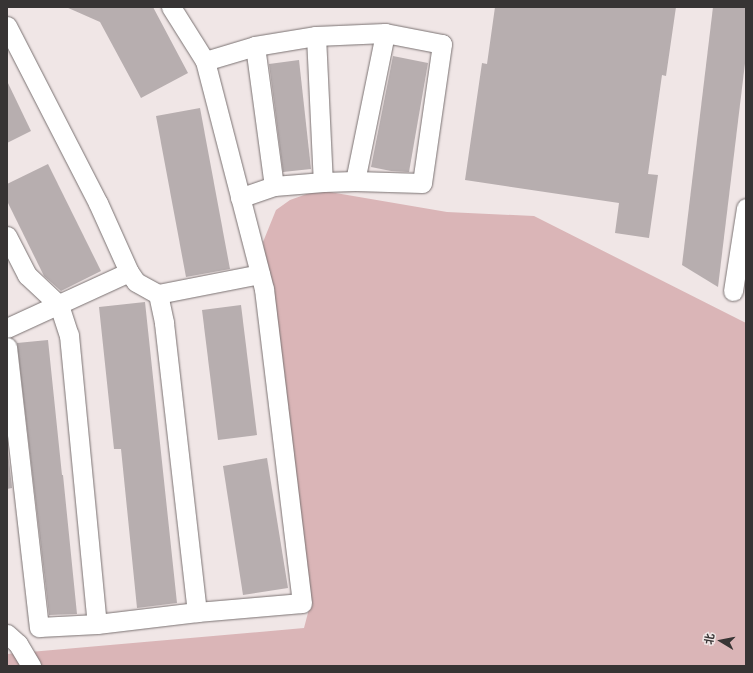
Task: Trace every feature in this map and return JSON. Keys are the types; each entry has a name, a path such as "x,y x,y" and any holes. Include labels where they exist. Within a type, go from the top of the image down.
{"street":[{"path":"7,347 39,627 97,624 198,612 302,603 264,289 205,61 171,7"},
{"path":"7,26 98,203 128,272 136,282 158,294 260,274"},
{"path":"205,61 255,46 316,36 385,33 442,44 422,183 355,181 274,186 240,198"},
{"path":"355,181 385,33"},
{"path":"316,36 323,182"},
{"path":"255,46 274,186"},
{"path":"733,291 746,208"},
{"path":"7,236 27,276 58,305 68,335 97,624"},
{"path":"7,328 128,272"},
{"path":"158,294 164,323 198,612"},
{"path":"7,634 18,644 31,666"}],"shaded area":[{"path":"318,190 447,212 534,216 746,323 746,666 7,666 7,654 304,628 309,609 263,242 276,210 290,200"}],"building":[{"path":"66,7 153,7 188,73 141,98 100,22"},
{"path":"495,7 676,7 666,76 662,75 648,174 658,175 649,238 615,233 619,203 465,180 482,63 487,64"},
{"path":"713,7 746,7 746,55 718,287 682,265"},
{"path":"393,56 428,63 409,172 391,171 371,167"},
{"path":"299,60 311,169 283,172 269,64"},
{"path":"7,81 31,131 7,143"},
{"path":"200,108 230,269 186,277 156,116"},
{"path":"48,164 101,271 61,291 44,276 7,201 7,184"},
{"path":"145,302 177,603 137,608 121,449 114,449 99,307"},
{"path":"241,305 257,435 218,440 202,310"},
{"path":"48,340 77,614 49,615 17,343"},
{"path":"7,444 12,488 7,489"},
{"path":"267,458 288,588 243,595 223,466"}]}
